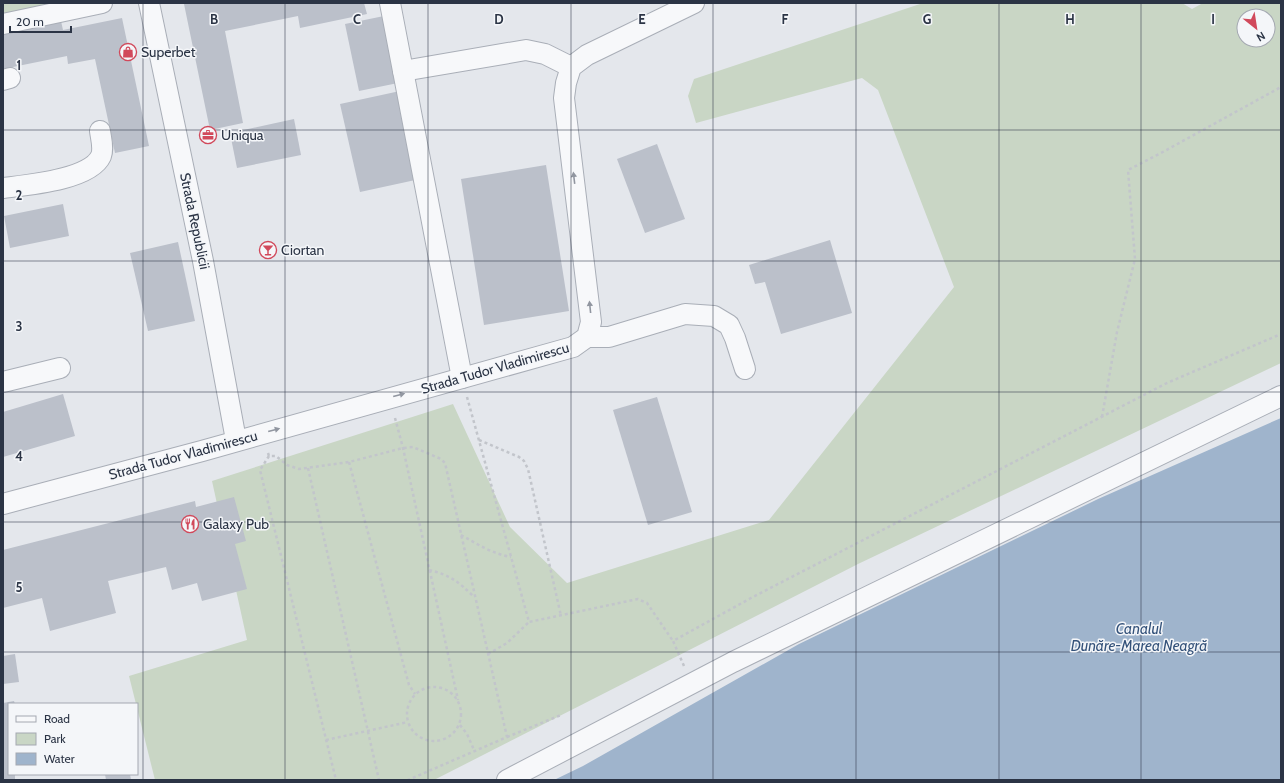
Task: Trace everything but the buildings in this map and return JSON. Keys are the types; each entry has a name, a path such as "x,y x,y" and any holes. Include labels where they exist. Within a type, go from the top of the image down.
{"street":[{"path":"3,24 102,3"},
{"name":"Strada Republicii","path":"150,3 203,261 236,440"},
{"path":"390,3 462,378"},
{"path":"403,71 526,50 546,54 571,67 587,55 694,3"},
{"name":"Strada Tudor Vladimirescu","path":"3,504 573,347 587,337 592,322 564,98 566,83 571,67"},
{"path":"3,188 65,178 79,174 98,161 101,155 103,147 100,131"},
{"path":"587,337 609,337 685,314 714,316 729,325 735,338 745,370"},
{"path":"3,382 60,368"},
{"path":"507,780 740,659 1281,396"}],"path":[{"path":"1102,417 1117,332 1135,259 1128,170 1281,87"},
{"path":"673,641 750,598 1167,383 1281,334"},
{"path":"462,378 529,622"},
{"path":"389,398 403,448 458,700 462,712 460,725 453,735 442,741 430,742 418,737 410,728 406,716 408,704 415,694 426,688 439,687 450,691 458,700"},
{"path":"262,433 269,456 260,470 336,780"},
{"path":"479,440 519,457 524,461 528,470 561,616"},
{"path":"269,456 276,456 288,465 299,469 349,462 403,448 413,447 441,459 445,463 507,737"},
{"path":"349,462 409,685 415,694"},
{"path":"308,468 380,780"},
{"path":"461,535 502,556 511,557"},
{"path":"429,570 452,578 475,597"},
{"path":"488,654 507,643 529,622 638,599 647,603 673,641 692,683"},
{"path":"408,780 474,750 561,715"},
{"path":"326,740 408,722"},
{"path":"460,725 467,734 474,750"}],"green space":[{"path":"3,3 82,3 3,20"},
{"path":"923,3 1182,3 1192,9 1203,3 1281,3 1281,363 858,564 434,780 155,780 138,712 138,703 136,703 129,676 247,640 212,481 453,404 510,527 567,583 769,520 954,287 878,90 862,78 696,123 688,96 694,79"}],"water":[{"name":"Canalul Dunăre-Marea Neagră","path":"1281,418 1281,780 554,780 583,766 799,644 1098,499"}],"place":[{"name":"Superbet","path":"128,52"},
{"name":"Uniqua","path":"208,135"},
{"name":"Ciortan","path":"268,250"},
{"name":"Galaxy Pub","path":"190,524"}]}
